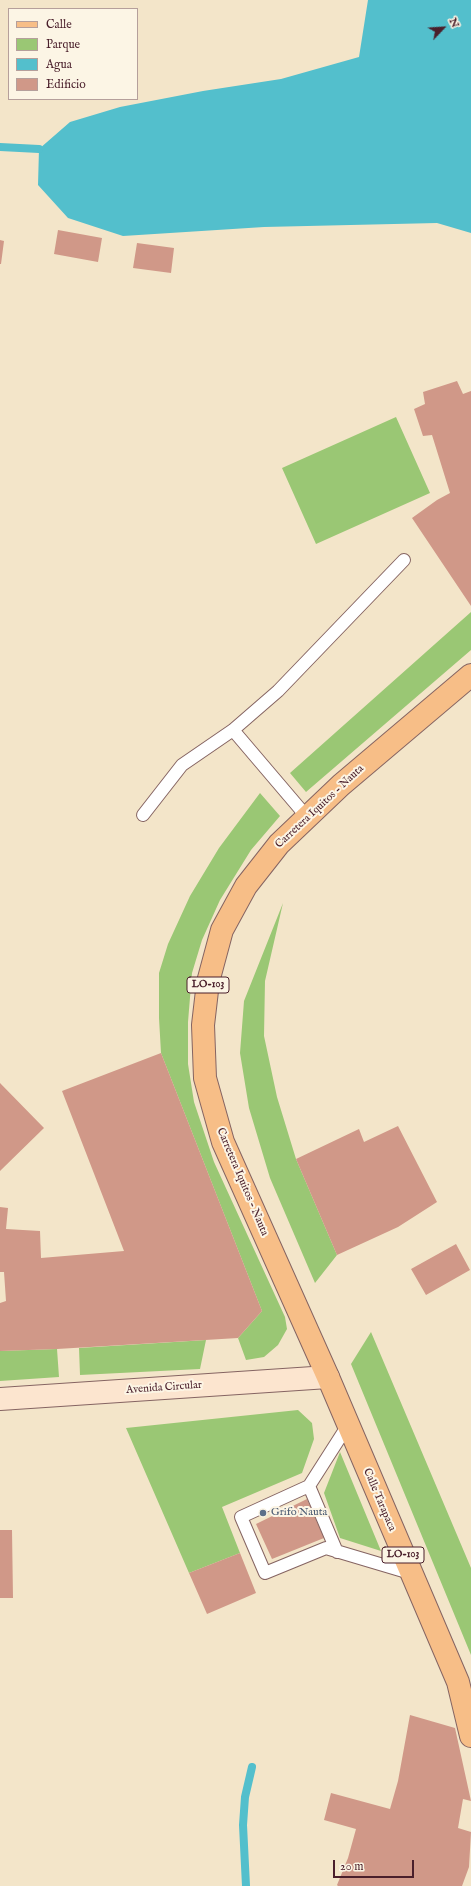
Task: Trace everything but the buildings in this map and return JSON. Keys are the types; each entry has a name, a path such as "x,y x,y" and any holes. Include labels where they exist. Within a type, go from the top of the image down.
{"main road":[{"name":"Carretera Iquitos - Nauta","path":"328,1377 223,1142 205,1078 203,1025 208,982 222,930 246,886 279,844 341,785 471,675"},
{"name":"Calle Tarapaca","path":"328,1377 410,1573 458,1682 471,1736"}],"street":[{"name":"Avenida Circular","path":"0,1399 328,1377"}],"lane":[{"path":"143,815 182,765 233,730 278,691 404,560"},
{"path":"233,730 308,817"},
{"path":"348,1425 309,1486 241,1517 265,1573 326,1548 410,1573"},
{"path":"309,1486 337,1552"}],"green space":[{"path":"396,417 430,493 316,544 282,468"},
{"path":"471,612 471,650 306,792 290,773"},
{"path":"260,793 280,816 251,850 220,900 202,940 192,973 188,1022 188,1064 194,1102 214,1162 285,1317 287,1329 278,1345 264,1357 246,1360 238,1338 262,1311 161,1053 159,973 168,944 190,896 219,848"},
{"path":"283,903 265,981 264,1036 277,1097 296,1159 337,1255 315,1283 270,1178 249,1108 240,1053 244,1001"},
{"path":"371,1332 471,1568 471,1655 351,1364"},
{"path":"206,1340 200,1369 80,1375 79,1348"},
{"path":"57,1349 59,1377 0,1381 0,1351"},
{"path":"298,1410 312,1423 314,1439 302,1473 222,1507 240,1553 189,1573 126,1428"},
{"path":"340,1452 381,1551 340,1538 324,1493"}],"water":[{"path":"368,0 471,0 471,233 437,223 264,227 123,236 68,218 38,185 39,149 70,122 120,107 203,91 281,79 359,57"}],"waterway":[{"path":"0,147 39,149"},
{"path":"246,1886 243,1825 245,1797 252,1767"}],"place":[{"name":"Grifo Nauta","path":"263,1513"}]}
